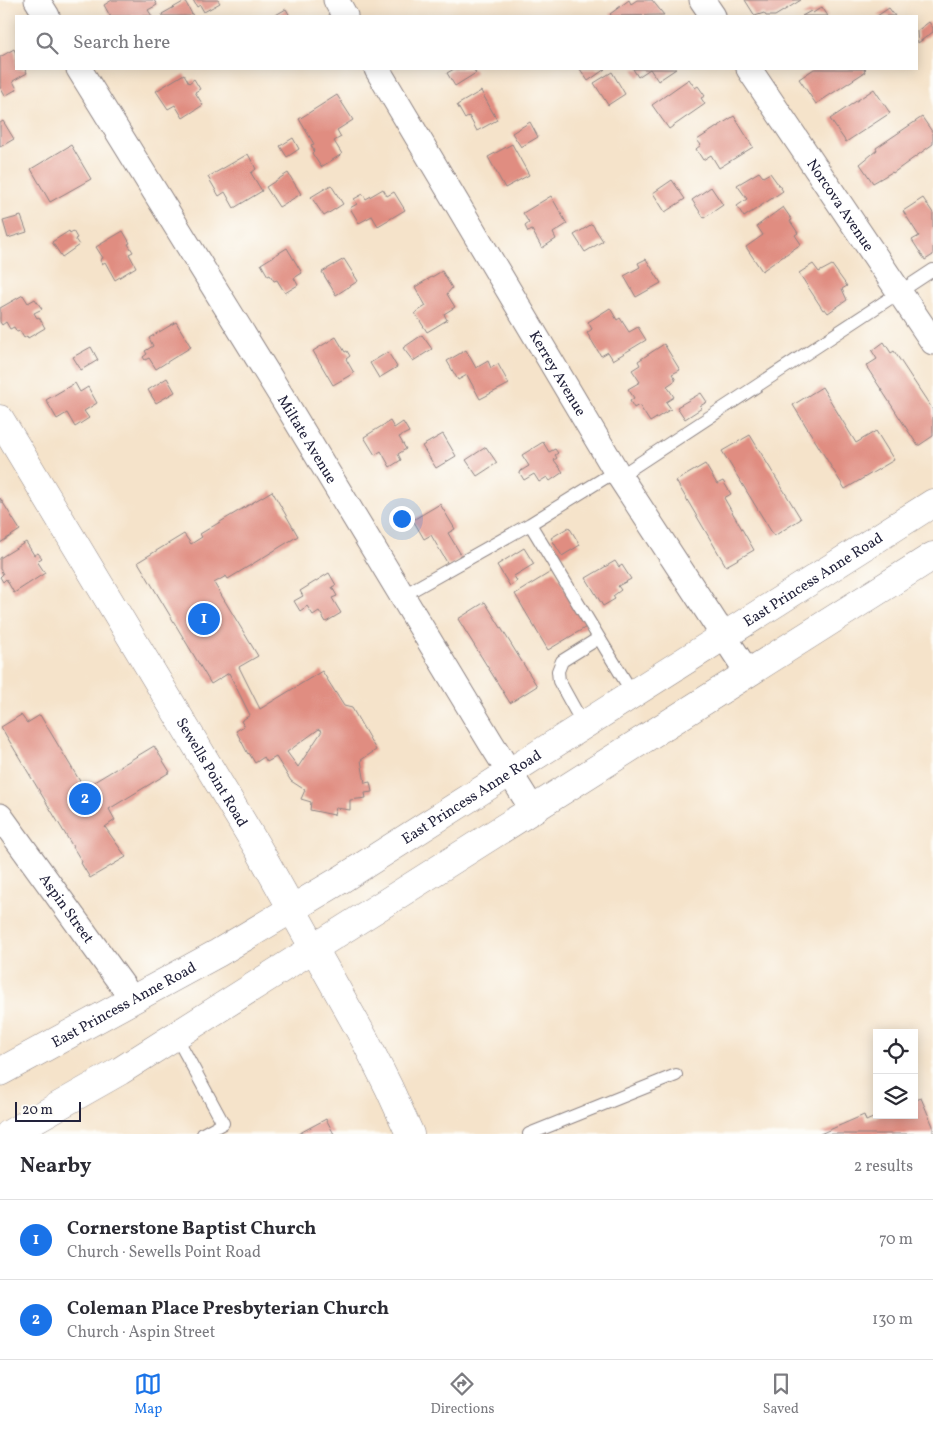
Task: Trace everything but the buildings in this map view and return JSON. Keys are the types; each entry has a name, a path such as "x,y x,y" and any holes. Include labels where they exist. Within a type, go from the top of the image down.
{"main road":[{"name":"Sewells Point Road","path":"0,419 259,850 365,1040 410,1134"},
{"name":"East Princess Anne Road","path":"0,1072 133,1000 342,879 933,503"},
{"path":"9,1134 120,1071 176,1036 933,556"}],"street":[{"path":"37,0 46,15"},
{"path":"336,0 344,15"},
{"path":"702,0 712,15"},
{"name":"Miltate Avenue","path":"80,70 285,402 533,810"},
{"name":"Kerrey Avenue","path":"378,70 618,474 748,673"},
{"name":"Norcova Avenue","path":"750,70 933,342"},
{"name":"Aspin Street","path":"0,816 133,1000"}],"lane":[{"path":"402,596 618,474 933,270"},
{"path":"530,524 634,694"},
{"path":"584,726 559,681 558,671 562,661 599,638"},
{"path":"176,1036 223,1123 203,1134"},
{"path":"529,1134 676,1075"}],"place":[{"name":"Cornerstone Baptist Church","path":"204,619"},
{"name":"Coleman Place Presbyterian Church","path":"85,799"}]}
